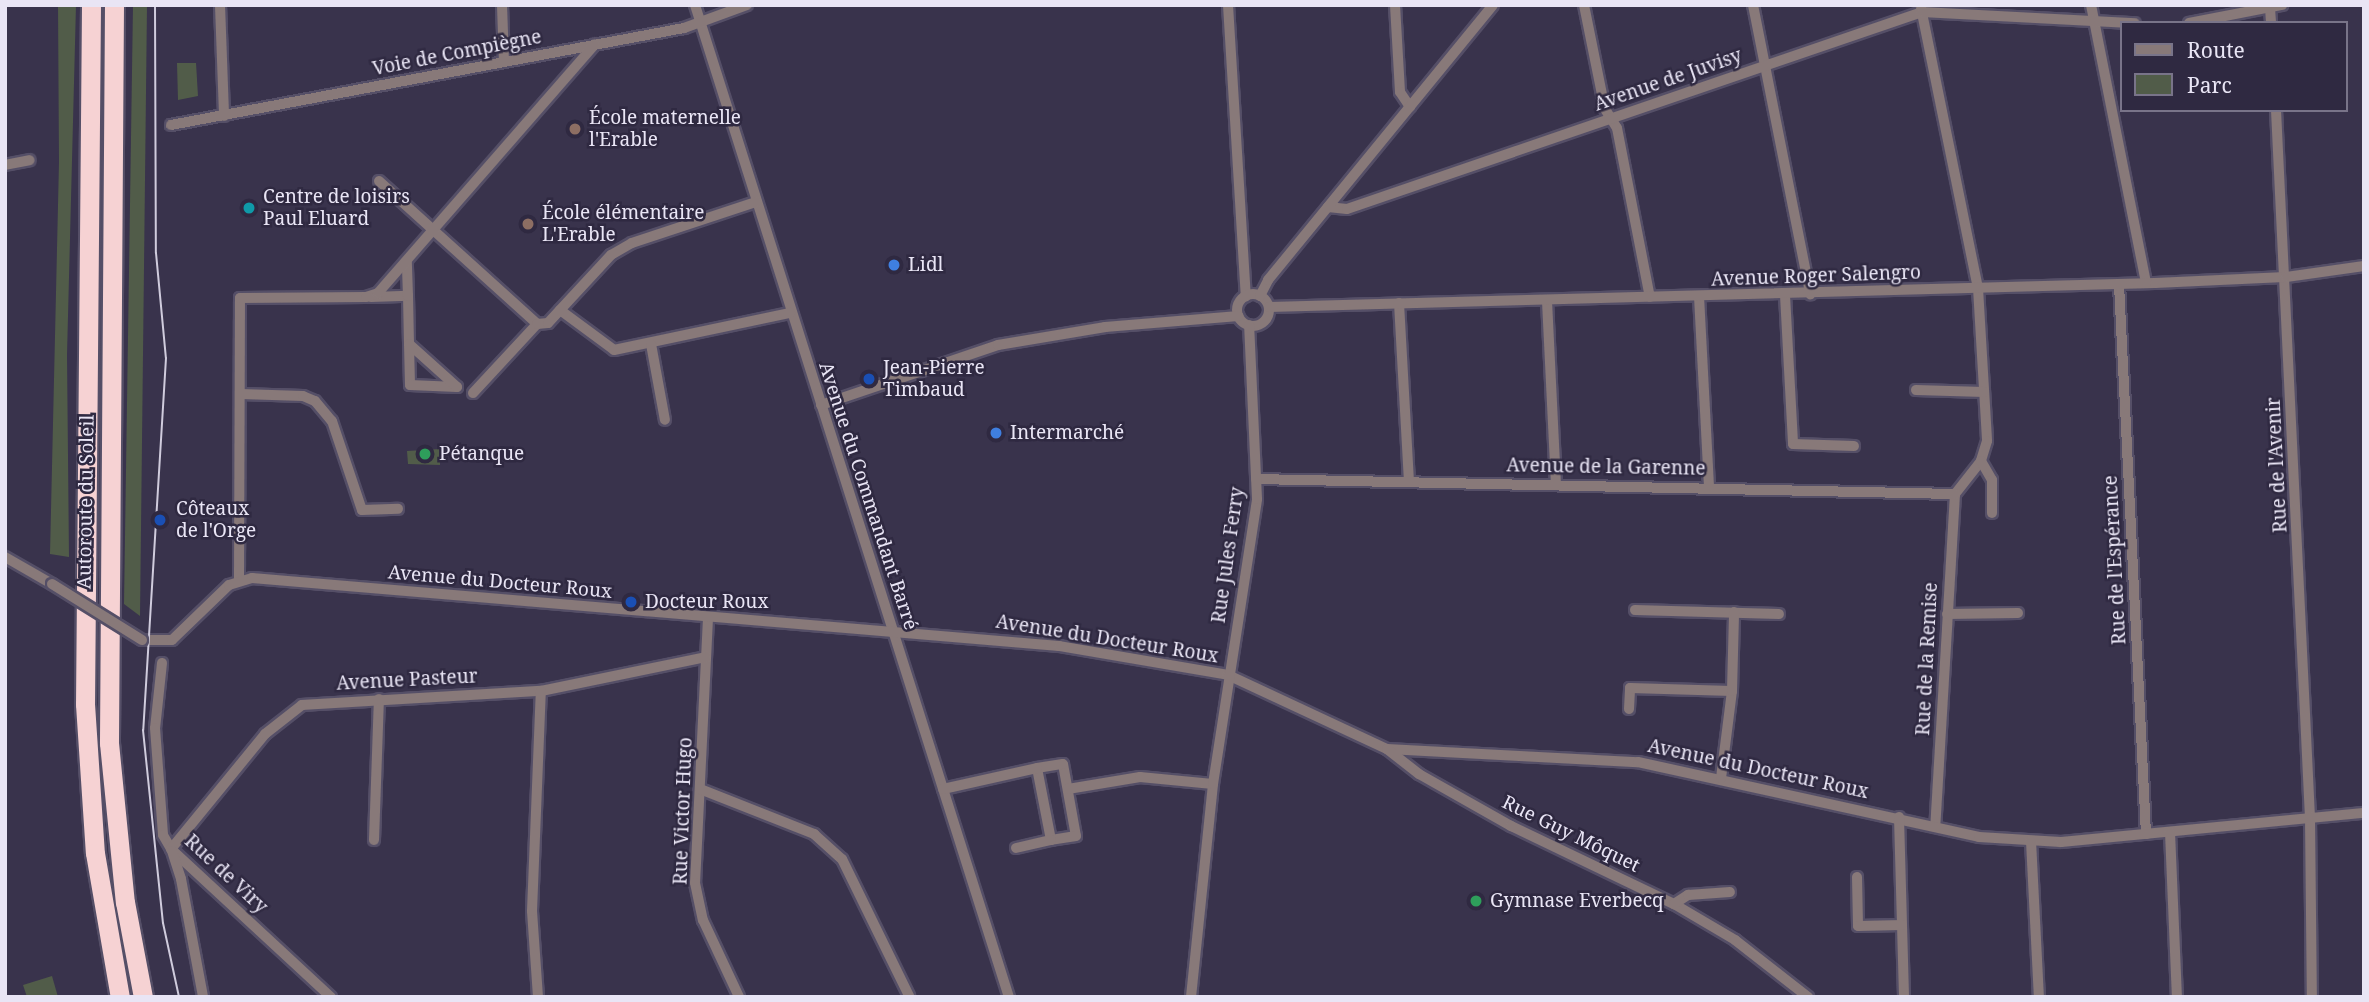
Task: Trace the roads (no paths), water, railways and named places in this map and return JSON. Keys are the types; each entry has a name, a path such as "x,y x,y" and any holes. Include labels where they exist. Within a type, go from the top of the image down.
{"highway":[{"name":"Autoroute du Soleil","path":"91,5 85,693 95,853 120,997"},
{"name":"Autoroute du Soleil","path":"114,5 109,743 122,880 143,997"}],"street":[{"path":"220,5 224,116"},
{"path":"502,5 504,61"},
{"name":"Avenue du Commandant Barré","path":"695,5 790,313 1009,997"},
{"name":"Voie de Compiègne","path":"171,125 701,24 747,5"},
{"path":"1227,5 1246,296 1238,306 1239,316 1249,325 1264,322 1269,307 1260,296"},
{"path":"1395,5 1400,92 1410,107"},
{"path":"1260,296 1268,280 1493,5"},
{"path":"1584,5 1605,109 1611,118 1650,297"},
{"path":"1753,5 1810,294"},
{"path":"2091,5 2146,283"},
{"path":"2199,21 2276,6"},
{"path":"1921,9 1978,288 1987,441 1981,461 1955,494"},
{"name":"Avenue de Juvisy","path":"1328,207 1347,209 1921,9 2120,22"},
{"path":"366,297 378,293 435,232 595,44"},
{"name":"Rue de l'Avenir","path":"2276,112 2310,818 2312,997"},
{"path":"5,165 30,160"},
{"path":"379,181 537,324"},
{"path":"473,393 537,324 548,323 622,247 756,202"},
{"path":"407,262 408,296 409,344 410,385 457,387 409,344"},
{"name":"Avenue Roger Salengro","path":"1269,307 1785,295 2146,283 2286,277 2364,266"},
{"name":"Rue de l'Espérance","path":"2119,284 2146,834"},
{"path":"1785,295 1793,444 1854,446"},
{"path":"5,557 142,640 163,642 183,634 239,580 240,298 408,296"},
{"path":"1246,296 1260,296"},
{"path":"1699,296 1709,487"},
{"path":"1546,301 1556,484"},
{"path":"1399,303 1409,481"},
{"path":"560,310 605,348 651,344 790,313"},
{"path":"821,405 998,345 1105,327 1239,316"},
{"name":"Rue Jules Ferry","path":"1191,997 1213,784 1256,479 1249,325"},
{"path":"651,344 665,420"},
{"path":"1916,390 1984,392"},
{"path":"241,394 303,396 315,401 332,421 362,510 398,509"},
{"path":"1981,461 1992,480 1992,513"},
{"name":"Avenue de la Garenne","path":"1256,479 1955,494"},
{"name":"Rue de la Remise","path":"1936,826 1955,494"},
{"name":"Avenue du Docteur Roux","path":"239,580 892,630 1059,646 1228,675 1387,749 1433,749 1638,762 1899,817 1979,837 2031,841 2146,834 2364,813"},
{"path":"1635,610 1779,614"},
{"path":"1721,778 1732,691 1734,612"},
{"path":"1947,614 2018,613"},
{"name":"Rue Victor Hugo","path":"708,618 698,895 702,920 739,997"},
{"name":"Avenue Pasteur","path":"171,849 288,713 316,702 541,691 706,657"},
{"name":"Rue de Viry","path":"162,663 155,728 163,835 171,849 331,997"},
{"path":"1629,709 1630,688 1732,691"},
{"path":"538,997 533,911 541,691"},
{"path":"374,841 379,699"},
{"name":"Rue Guy Môquet","path":"1387,749 1431,781 1528,835 1674,904 1735,940 1808,997"},
{"path":"943,789 1063,764 1076,836 1016,848"},
{"path":"1037,768 1051,840"},
{"path":"1068,789 1140,777 1213,784"},
{"path":"700,789 814,834 842,859 909,996 922,997"},
{"path":"1899,817 1904,997"},
{"path":"2170,832 2177,997"},
{"path":"2031,841 2039,997"},
{"path":"171,849 181,879 203,997"},
{"path":"1857,877 1857,926 1902,925"},
{"path":"1674,904 1688,895 1730,892"}],"tram line":[{"path":"155,5 156,253 166,358 143,730 163,923 179,997"}],"place":[{"name":"École maternelle l'Erable","path":"575,129"},
{"name":"Centre de loisirs Paul Eluard","path":"249,208"},
{"name":"École élémentaire L'Erable","path":"528,224"},
{"name":"Lidl","path":"894,265"},
{"name":"Jean-Pierre Timbaud","path":"869,379"},
{"name":"Intermarché","path":"996,433"},
{"name":"Pétanque","path":"425,454"},
{"name":"Côteaux de l'Orge","path":"160,520"},
{"name":"Docteur Roux","path":"631,602"},
{"name":"Gymnase Everbecq","path":"1476,901"}]}
